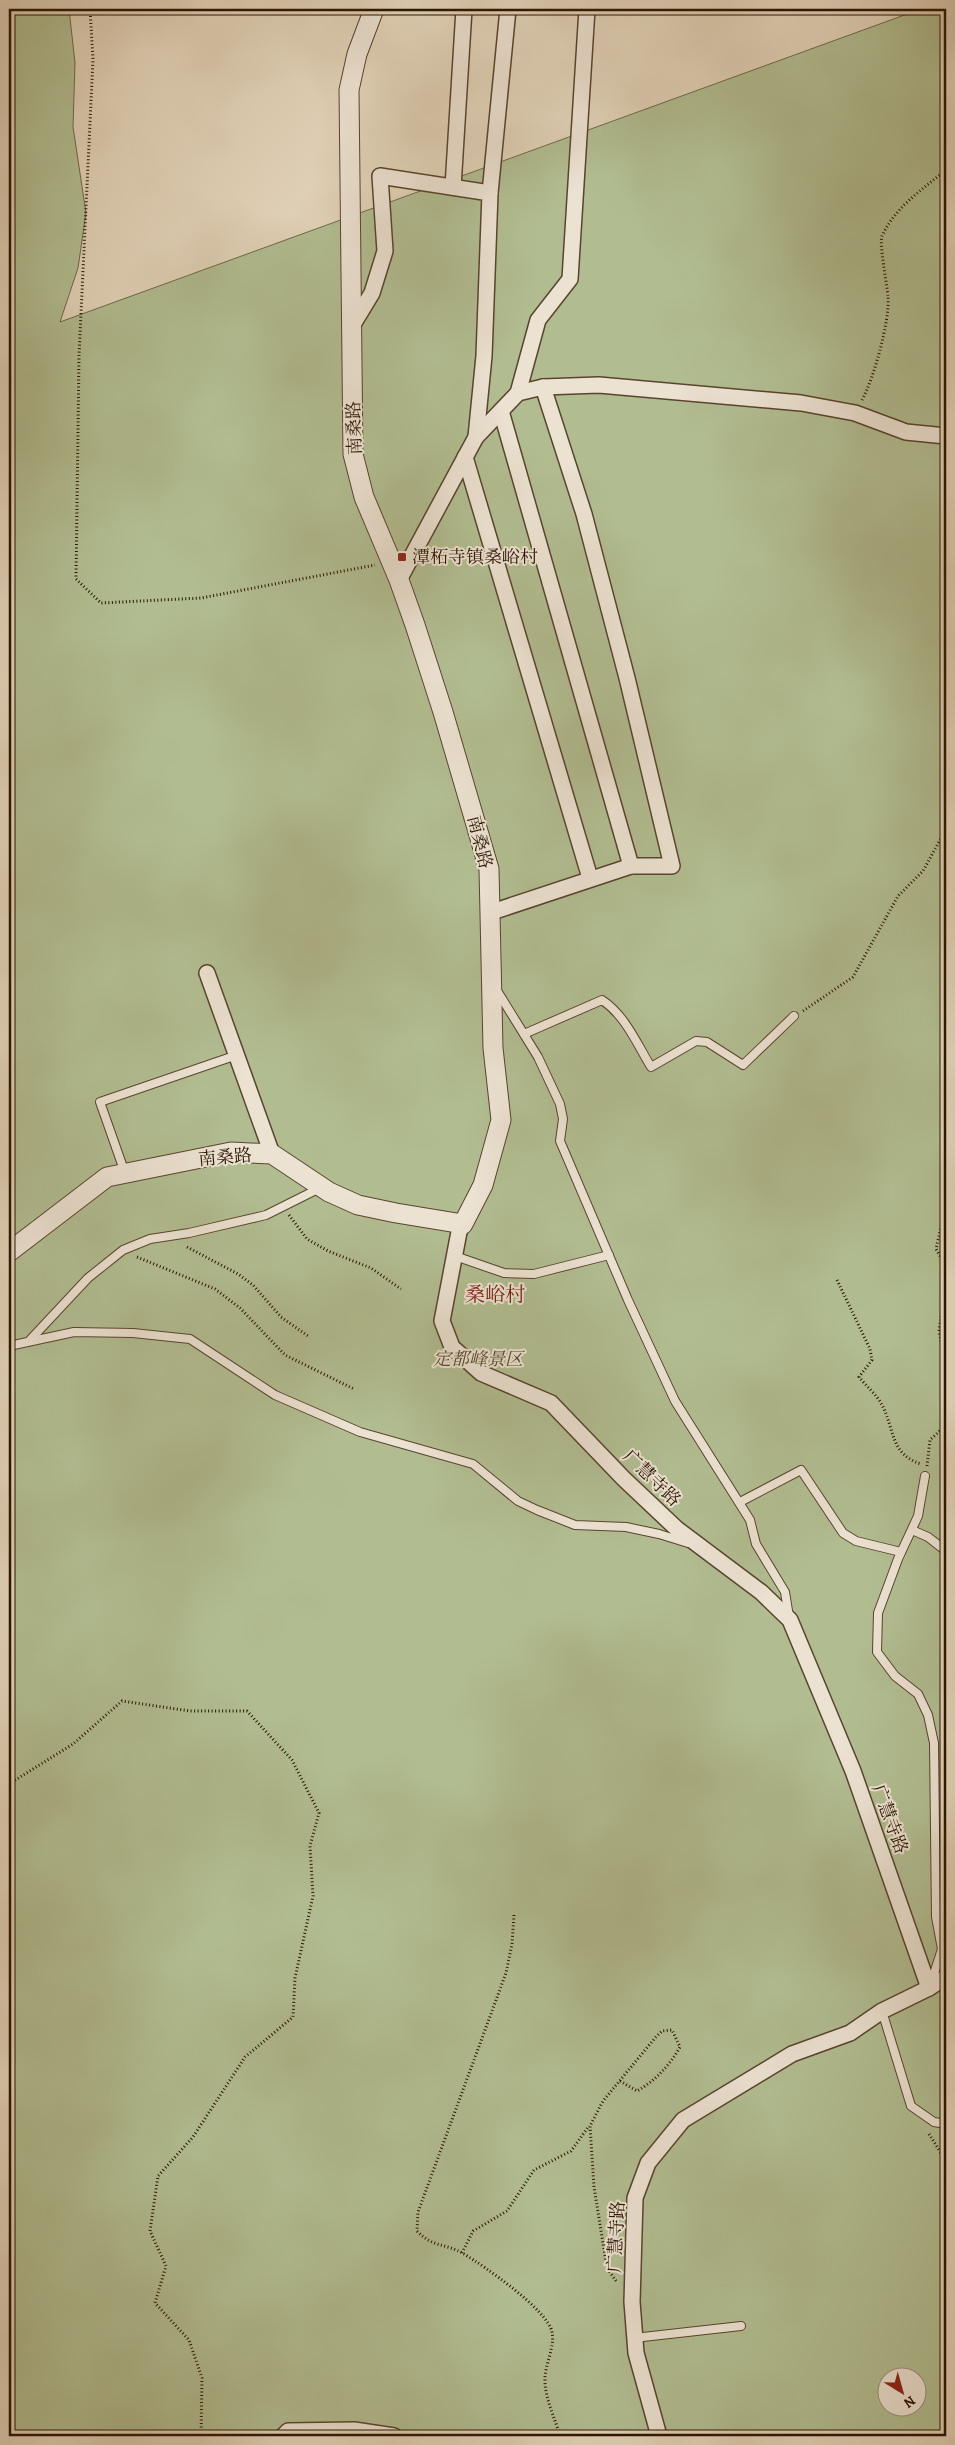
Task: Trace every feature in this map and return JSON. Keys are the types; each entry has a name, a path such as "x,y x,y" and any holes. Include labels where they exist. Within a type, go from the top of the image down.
{"street":[{"name":"南桑路","path":"9,1252 107,1177 231,1152 272,1154 322,1187 358,1204 396,1213 463,1224 483,1186 501,1120 493,1048 489,869 443,712 400,580 364,497 353,454 350,90 357,54 374,9"},
{"path":"453,188 464,9"},
{"path":"476,437 484,356 490,193 508,9"},
{"path":"400,580 476,437 518,393 538,320 570,279 587,9"},
{"path":"352,326 372,293 385,251 380,176 490,193"},
{"path":"518,393 543,387 599,385 801,403 855,413 906,432 946,436"},
{"path":"489,913 631,866 672,866 627,678 584,514 543,387"},
{"path":"501,411 631,866"},
{"path":"465,457 590,878"},
{"path":"207,974 272,1154"},
{"name":"广慧寺路","path":"463,1224 459,1232 442,1321 452,1346 481,1373 551,1403 624,1479 677,1529 761,1592 790,1620 854,1771 929,1988 882,2011 850,2033 792,2054 683,2120 648,2163 635,2198 632,2302 636,2353 659,2436"},
{"path":"929,1988 946,1977"},
{"path":"283,2436 288,2431 354,2430 394,2436"}],"lane":[{"path":"491,980 538,1058 560,1104 563,1119 560,1141 675,1401 750,1520 756,1544 785,1592 790,1620"},
{"path":"524,1034 602,1000 613,1007 621,1017 652,1067 696,1041 707,1042 743,1065 794,1016"},
{"path":"125,1173 100,1102 236,1055"},
{"path":"30,1340 88,1278 123,1250 150,1239 189,1233 266,1215 322,1187"},
{"path":"455,1256 504,1273 534,1274 609,1255"},
{"path":"9,1346 74,1332 134,1333 190,1339 275,1395 360,1432 473,1464 518,1501 537,1510 575,1525 626,1528 659,1534 702,1548"},
{"path":"740,1502 801,1470 843,1533 856,1541 901,1552"},
{"path":"925,1476 918,1516 901,1552 878,1613 877,1652 895,1676 918,1694 928,1715 934,1743 936,1917 942,1949 929,1988"},
{"path":"912,1530 928,1537 946,1551"},
{"path":"882,2011 911,2106 934,2122 946,2124"},
{"path":"634,2338 741,2326"}],"path":[{"path":"90,9 93,58 79,356 76,579 101,603 201,598 392,562"},
{"path":"855,413 870,386 879,355 888,299 881,237 901,207 946,170"},
{"path":"794,1016 853,977 898,896 923,871 946,829"},
{"path":"946,1205 936,1249 946,1266"},
{"path":"283,1206 307,1238 328,1251 371,1268 401,1289"},
{"path":"167,1236 238,1274 253,1285 281,1317 308,1336"},
{"path":"123,1250 215,1289 240,1308 285,1355 354,1389"},
{"path":"837,1280 870,1349 872,1360 859,1377 882,1404 897,1446 908,1460 927,1466"},
{"path":"946,1285 939,1330 946,1365"},
{"path":"925,1476 930,1440 946,1424"},
{"path":"9,1784 73,1744 122,1701 190,1711 247,1711 292,1760 319,1813 310,1846 313,1896 295,1978 293,2018 245,2057 193,2137 158,2176 150,2231 166,2266 155,2303 189,2340 199,2368 202,2378 201,2436"},
{"path":"514,1915 512,1944 500,1991 418,2212 417,2231 427,2241 462,2253 535,2306 545,2318 552,2331 545,2378 548,2401 560,2436"},
{"path":"462,2253 473,2231 507,2211 534,2170 571,2150 590,2126 603,2101 662,2031 672,2030 680,2047 672,2062 646,2086 637,2091 620,2081"},
{"path":"590,2126 594,2187 607,2268 632,2302"}],"green space":[{"name":"定都峰景区","path":"9,9 69,9 75,63 73,127 86,213 78,268 60,322 921,9 946,9 946,2436 9,2436"}],"place":[{"name":"潭柘寺镇桑峪村","path":"402,557"}],"district":[{"name":"桑峪村","path":"495,1294"}]}
